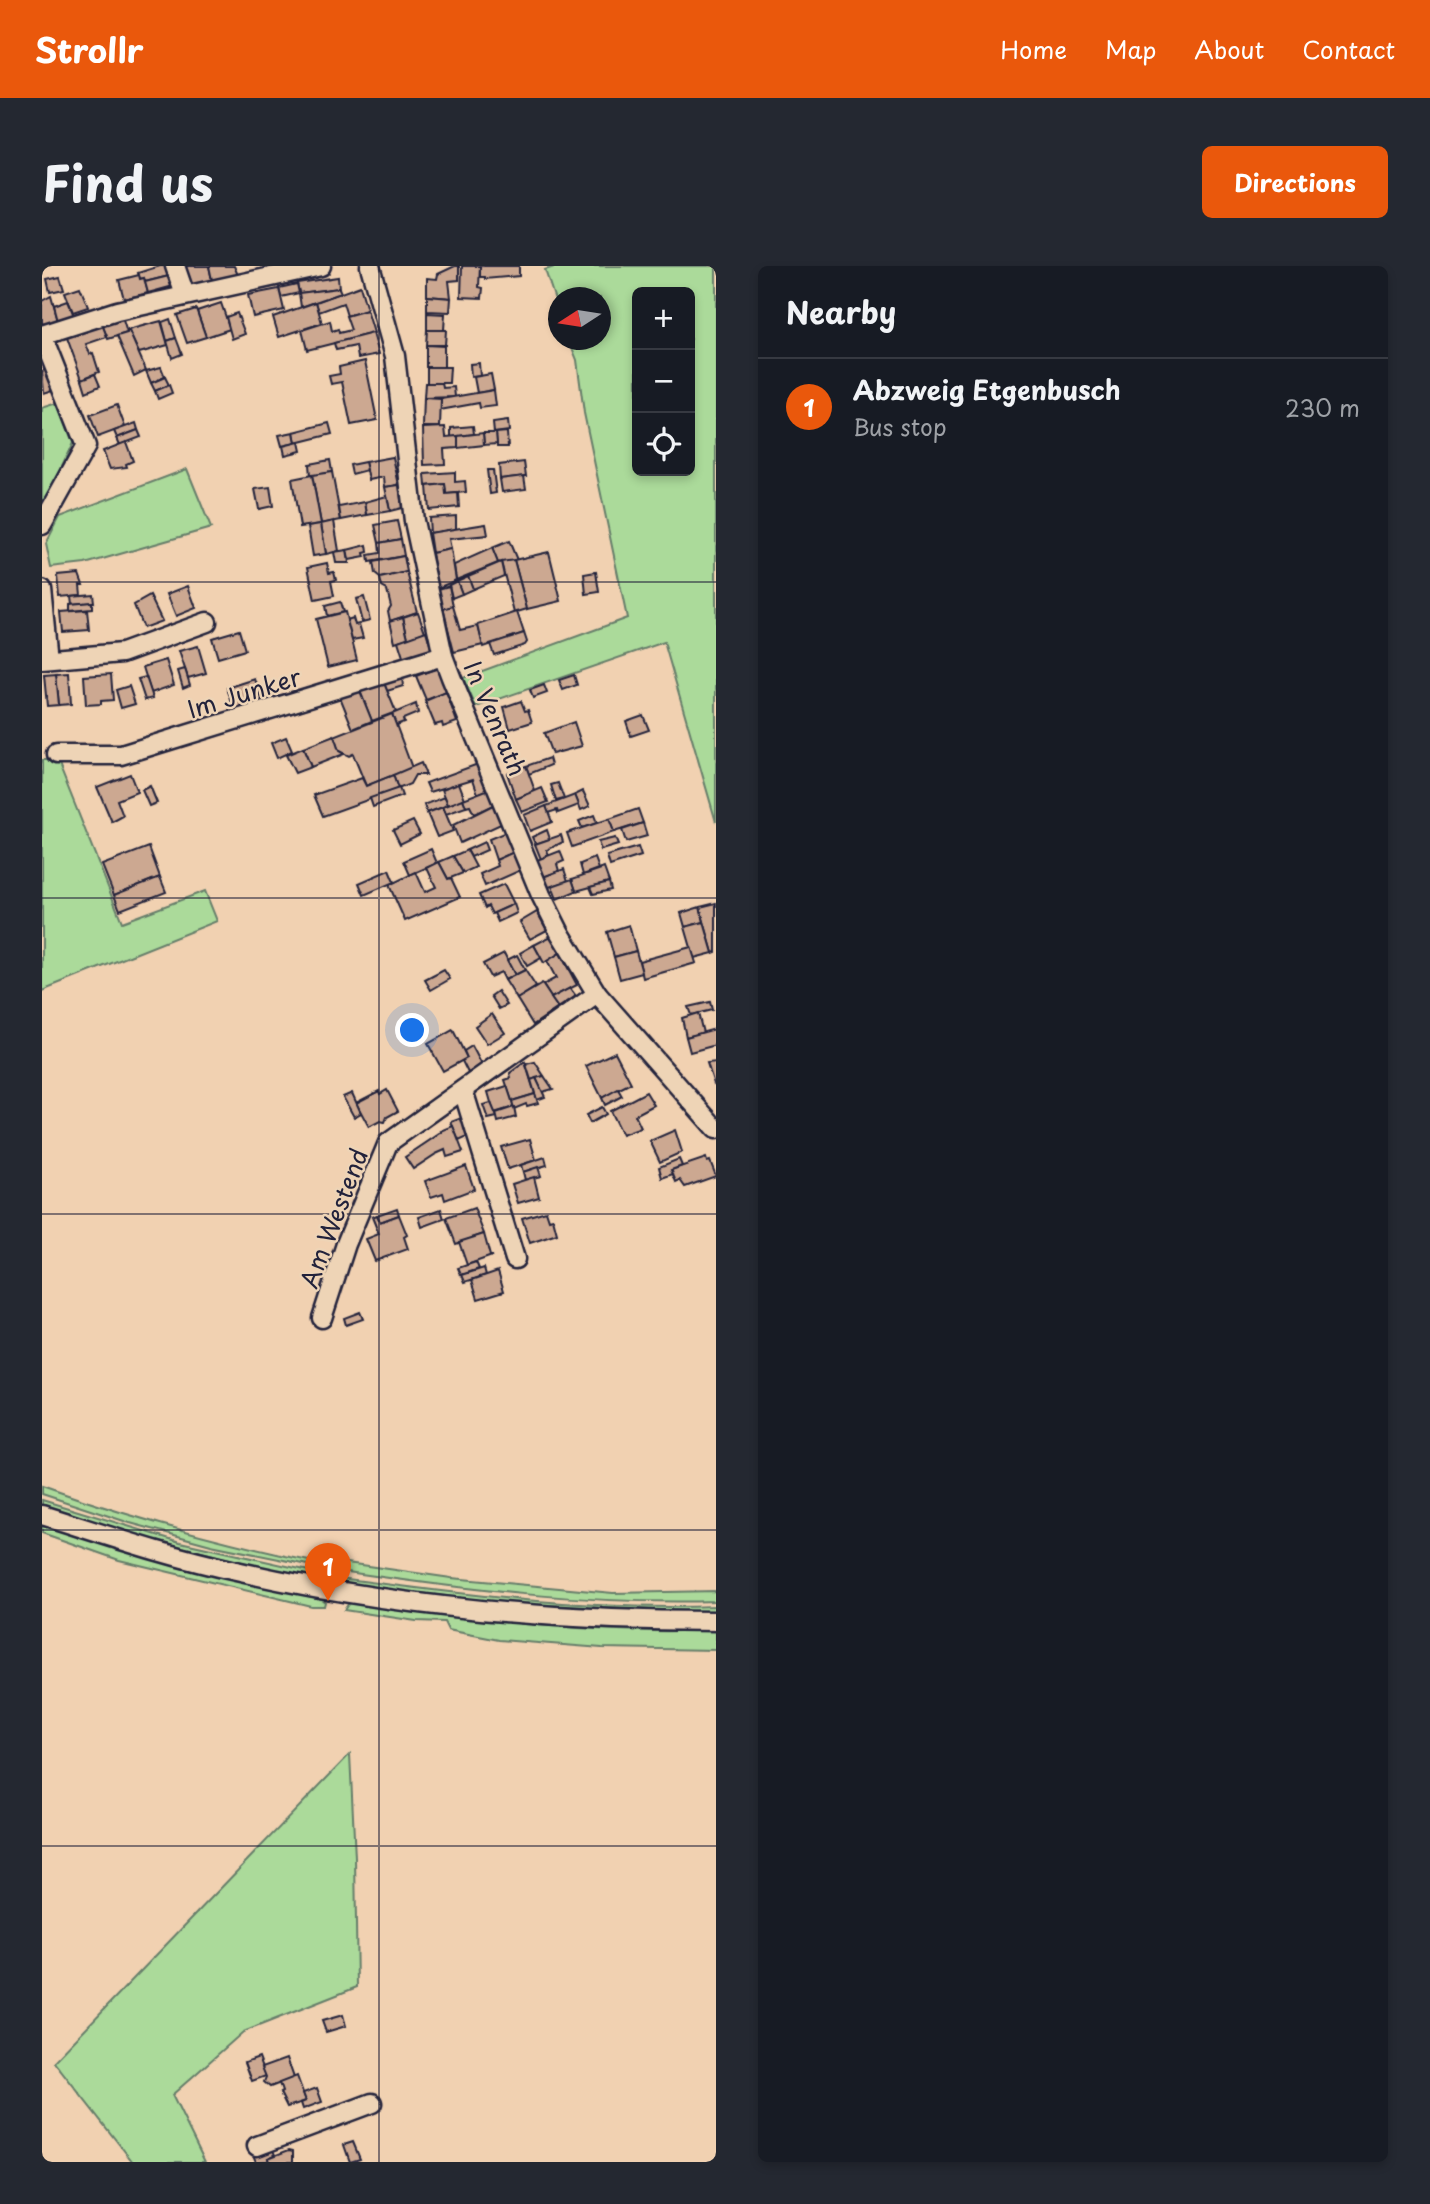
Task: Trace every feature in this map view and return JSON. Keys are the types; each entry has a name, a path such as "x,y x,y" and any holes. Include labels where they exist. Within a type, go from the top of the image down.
{"street":[{"path":"175,266 185,295"},
{"path":"42,525 86,446 42,335 117,311 271,272 321,266"},
{"name":"In Venrath","path":"370,266 395,356 414,521 443,656 541,895 560,933 597,994 716,1129"},
{"path":"42,590 45,660 122,653 207,622"},
{"name":"Im Junker","path":"56,755 121,755 443,656"},
{"name":"Am Westend","path":"323,1318 346,1244 388,1143 597,994"},
{"path":"463,1090 515,1259"},
{"path":"42,1515 234,1571 331,1590 509,1614 625,1621 716,1621"},
{"path":"257,2146 372,2104"}],"green space":[{"path":"557,266 716,266 716,822 664,642 476,707 463,678 627,618 573,350 611,350 611,287 551,287 545,270"},
{"path":"58,403 73,443 42,510 42,408"},
{"path":"187,469 211,528 85,564 51,568 46,544 60,517"},
{"path":"42,760 57,760 122,922 205,891 217,921 42,991"},
{"path":"42,1486 181,1530 323,1564 323,1568 211,1545 130,1523 42,1494"},
{"path":"42,1500 180,1542 318,1573 310,1579 149,1539 42,1505"},
{"path":"42,1525 197,1570 321,1599 325,1602 324,1606 311,1606 119,1560 42,1533"},
{"path":"333,1561 451,1578 613,1593 716,1591 716,1601 620,1601 476,1589 334,1570"},
{"path":"340,1578 481,1596 575,1604 716,1606 716,1612 601,1611 521,1605 345,1584"},
{"path":"349,1603 578,1628 716,1630 716,1650 602,1648 499,1640 448,1630 444,1622 416,1621 344,1610"},
{"path":"350,1754 357,1987 243,2032 172,2095 205,2162 133,2162 54,2061"}],"building":[{"path":"169,266 173,275 145,282 144,278 140,279 138,273"},
{"path":"181,266 209,266 212,280 190,285"},
{"path":"209,266 234,266 238,275 212,280"},
{"path":"459,266 459,280 449,281 451,298 427,296 427,278 437,279 438,274"},
{"path":"462,266 480,266 479,287 483,288 482,298 461,297"},
{"path":"480,266 519,266 519,276 485,279 480,277"},
{"path":"139,275 140,279 144,278 148,293 124,299 119,280"},
{"path":"173,275 177,285 148,293 145,282"},
{"path":"60,276 64,289 50,292 47,279"},
{"path":"338,277 339,288 299,293 297,283"},
{"path":"297,284 299,293 281,297 279,288"},
{"path":"360,286 367,310 347,316 343,303 319,312 316,302"},
{"path":"80,287 88,307 73,312 65,292"},
{"path":"339,288 341,293 301,307 299,293"},
{"path":"279,289 284,310 253,317 248,295"},
{"path":"51,296 58,321 42,324 42,301"},
{"path":"427,296 451,298 450,312 427,311"},
{"path":"68,301 74,316 58,321 54,306"},
{"path":"316,302 322,323 279,337 273,317"},
{"path":"221,303 230,329 206,337 197,311"},
{"path":"196,309 206,337 187,343 177,315"},
{"path":"367,310 374,333 307,350 302,330 330,321 332,331 338,329 339,333 351,330 346,316"},
{"path":"237,313 245,334 232,339 226,317"},
{"path":"427,313 445,314 444,330 427,330"},
{"path":"122,317 127,333 108,339 102,324"},
{"path":"170,319 176,338 167,341 162,322"},
{"path":"161,321 168,345 139,353 128,330"},
{"path":"102,324 107,337 86,344 90,354 93,353 99,372 82,379 66,335"},
{"path":"427,330 446,330 445,345 426,345"},
{"path":"127,331 146,370 134,376 117,336"},
{"path":"373,333 379,354 358,358 356,346 336,350 334,343"},
{"path":"176,338 182,354 172,358 167,341"},
{"path":"426,345 444,346 444,367 426,367"},
{"path":"365,361 377,420 351,425 342,382 331,384 329,376 340,374 339,367"},
{"path":"479,363 480,376 471,377 470,364"},
{"path":"161,367 165,377 151,383 146,371"},
{"path":"427,367 450,367 449,383 427,383"},
{"path":"46,369 53,390 44,393 42,371"},
{"path":"95,374 100,386 86,392 82,379"},
{"path":"491,374 494,390 477,393 474,377"},
{"path":"165,377 169,385 155,391 151,383"},
{"path":"425,383 442,383 443,388 454,387 455,397 424,398"},
{"path":"169,385 172,393 158,399 155,391"},
{"path":"494,390 496,406 480,408 479,403 440,410 441,399"},
{"path":"424,398 441,399 440,427 423,427"},
{"path":"117,405 125,427 98,437 90,415"},
{"path":"508,421 509,431 494,433 493,423"},
{"path":"136,423 138,430 117,438 114,431"},
{"path":"329,423 332,434 296,443 294,432"},
{"path":"473,426 474,434 451,437 451,428"},
{"path":"445,427 446,437 458,436 458,448 444,449 445,464 424,465 423,428"},
{"path":"138,430 141,437 120,445 117,438"},
{"path":"294,432 296,443 282,446 279,435"},
{"path":"507,432 508,447 497,447 496,433"},
{"path":"483,433 496,433 497,444 484,445"},
{"path":"483,433 484,445 458,448 458,436"},
{"path":"126,442 133,461 126,464 127,467 110,469 103,451"},
{"path":"299,442 301,451 285,455 283,446"},
{"path":"393,457 399,485 385,487 384,477 369,480 365,462"},
{"path":"330,460 332,472 310,476 309,464"},
{"path":"365,462 367,470 352,474 350,465"},
{"path":"524,462 526,476 500,479 499,465"},
{"path":"487,470 493,470 496,493 490,494"},
{"path":"332,472 341,520 321,524 312,475"},
{"path":"455,472 455,482 465,481 466,492 446,494 445,484 426,486 425,474"},
{"path":"312,475 321,524 300,527 292,479"},
{"path":"524,476 526,489 502,492 500,479"},
{"path":"445,484 446,494 458,493 459,507 429,510 427,486"},
{"path":"399,485 402,508 390,511 385,487"},
{"path":"270,487 273,506 259,509 255,489"},
{"path":"387,496 390,511 367,515 365,502"},
{"path":"365,502 367,515 341,520 339,507"},
{"path":"456,516 456,529 430,533 429,518"},
{"path":"334,521 339,551 326,554 321,524"},
{"path":"397,521 401,539 379,543 375,525"},
{"path":"321,524 326,554 313,556 308,526"},
{"path":"486,524 488,535 449,539 451,549 432,553 429,533"},
{"path":"401,539 404,556 369,562 368,555 380,553 379,543"},
{"path":"509,541 517,560 498,563 492,548"},
{"path":"367,545 368,552 364,553 365,557 349,560 347,550"},
{"path":"492,548 498,563 456,580 454,565"},
{"path":"451,549 456,580 438,588 432,553"},
{"path":"347,550 349,563 336,563 334,552"},
{"path":"549,552 561,601 527,609 514,560"},
{"path":"404,556 407,572 380,578 375,574 373,562"},
{"path":"514,560 527,609 514,613 501,562"},
{"path":"501,562 504,576 473,589 468,576"},
{"path":"327,563 329,573 334,572 336,580 331,581 334,596 315,600 308,567"},
{"path":"407,572 417,612 390,621 388,611 391,606 387,590 382,587 380,578"},
{"path":"596,572 599,592 586,594 584,574"},
{"path":"79,574 83,585 80,585 81,595 60,597 58,576"},
{"path":"468,576 473,589 462,594 457,581"},
{"path":"457,581 462,594 452,598 449,585"},
{"path":"188,586 196,608 176,616 167,594"},
{"path":"449,586 453,606 443,609 438,589"},
{"path":"93,594 94,602 72,604 71,596"},
{"path":"150,596 162,621 143,628 134,605"},
{"path":"364,597 370,620 362,622 356,599"},
{"path":"92,602 92,609 70,611 70,604"},
{"path":"340,602 343,612 327,616 325,606"},
{"path":"453,606 460,630 478,626 483,645 454,652 443,609"},
{"path":"87,610 89,630 63,632 61,612"},
{"path":"345,612 357,660 328,667 316,619"},
{"path":"418,612 425,632 408,638 403,617"},
{"path":"517,612 524,633 483,647 478,625"},
{"path":"403,617 408,638 395,642 390,621"},
{"path":"353,618 355,625 359,624 363,638 352,640 347,620"},
{"path":"239,630 245,650 218,658 212,638"},
{"path":"426,631 432,651 404,660 398,641"},
{"path":"524,633 527,642 525,645 494,655 490,644"},
{"path":"198,646 206,673 188,678 179,651"},
{"path":"166,660 174,685 151,693 143,667"},
{"path":"437,668 447,692 426,700 416,676"},
{"path":"185,669 190,685 183,688 178,671"},
{"path":"69,673 71,704 59,705 56,674"},
{"path":"56,674 59,705 47,706 44,675"},
{"path":"111,674 113,700 86,705 84,676"},
{"path":"574,675 577,685 563,690 559,680"},
{"path":"146,677 153,698 145,700 138,679"},
{"path":"402,678 403,686 387,691 384,683"},
{"path":"255,679 262,700 234,709 227,688"},
{"path":"384,683 396,712 372,721 360,691"},
{"path":"544,685 547,693 533,698 530,690"},
{"path":"129,686 135,704 121,708 116,690"},
{"path":"360,691 372,721 353,729 340,697"},
{"path":"446,692 457,722 443,727 442,723 435,725 425,701"},
{"path":"521,701 532,722 510,729 504,707"},
{"path":"416,704 418,713 396,725 392,714"},
{"path":"392,714 412,768 366,786 353,754 349,756 339,751 334,737"},
{"path":"643,715 649,730 631,736 626,721"},
{"path":"574,722 582,746 552,754 544,733"},
{"path":"334,736 339,751 344,754 311,767 303,748"},
{"path":"286,737 292,751 277,758 271,743"},
{"path":"303,748 311,767 295,773 286,755"},
{"path":"549,758 551,765 529,774 526,766"},
{"path":"421,763 426,775 415,775 410,784 398,789 393,775"},
{"path":"478,764 489,789 478,794 473,779 430,792 426,783"},
{"path":"526,766 535,791 516,799 507,773"},
{"path":"130,774 137,792 117,800 123,816 112,822 97,787"},
{"path":"393,775 398,789 323,816 314,795 362,778 366,786"},
{"path":"459,783 465,799 448,805 442,789"},
{"path":"558,783 564,799 556,801 551,785"},
{"path":"150,786 157,803 149,806 142,790"},
{"path":"399,788 402,796 373,807 370,798"},
{"path":"542,788 548,802 522,812 516,799"},
{"path":"489,789 495,804 474,814 470,806 466,807 463,799"},
{"path":"583,791 590,806 581,810 575,795"},
{"path":"575,795 579,805 558,813 557,810 548,813 546,806"},
{"path":"445,797 448,805 427,813 424,805"},
{"path":"463,799 466,807 446,814 443,807"},
{"path":"495,804 503,823 460,843 453,825"},
{"path":"546,806 552,822 530,831 524,815"},
{"path":"443,807 453,831 437,837 427,813"},
{"path":"638,809 643,823 614,832 609,819"},
{"path":"594,815 597,823 582,828 579,821"},
{"path":"609,819 614,832 572,847 567,833"},
{"path":"413,821 420,834 400,844 393,830"},
{"path":"643,823 647,836 626,842 622,830"},
{"path":"547,830 550,839 535,844 532,837"},
{"path":"506,832 514,852 496,860 489,839"},
{"path":"561,835 563,842 547,850 549,855 541,859 535,844"},
{"path":"615,838 618,845 601,850 598,842"},
{"path":"484,842 487,850 471,857 467,850"},
{"path":"149,847 160,877 114,895 102,865"},
{"path":"638,847 641,856 610,866 607,856"},
{"path":"431,849 437,863 410,875 404,861"},
{"path":"467,850 476,867 463,873 453,856"},
{"path":"560,851 564,861 557,864 559,871 543,877 537,860"},
{"path":"514,852 521,870 485,886 480,874 498,866 496,860"},
{"path":"453,856 463,873 448,879 439,862"},
{"path":"595,858 599,869 583,875 580,864"},
{"path":"439,862 460,897 405,921 389,885 416,872 425,892 436,887 427,868"},
{"path":"604,868 609,882 576,891 572,879"},
{"path":"564,869 568,881 546,888 543,877"},
{"path":"389,870 394,882 364,895 359,883"},
{"path":"160,877 166,892 120,910 114,895"},
{"path":"572,879 576,891 557,899 552,886"},
{"path":"609,882 611,890 593,894 590,887"},
{"path":"504,884 514,904 492,914 488,906 485,908 479,895"},
{"path":"716,903 716,952 713,953 700,907"},
{"path":"514,904 517,913 498,922 494,913"},
{"path":"700,907 704,922 685,927 681,913"},
{"path":"537,912 547,930 530,939 520,922"},
{"path":"704,922 713,953 694,958 685,927"},
{"path":"629,925 636,951 614,957 607,932"},
{"path":"551,936 560,953 544,963 534,945"},
{"path":"534,945 541,958 527,966 520,953"},
{"path":"691,947 696,963 643,978 639,961"},
{"path":"636,951 642,973 620,979 614,957"},
{"path":"504,953 515,975 505,980 501,972 490,977 483,964"},
{"path":"560,953 577,985 551,998 543,985 556,978 547,961"},
{"path":"517,955 525,970 515,975 507,960"},
{"path":"444,970 450,979 431,990 425,980"},
{"path":"525,970 536,987 517,999 505,980"},
{"path":"542,984 558,1008 533,1025 517,999"},
{"path":"570,988 576,996 558,1008 551,998"},
{"path":"498,991 507,1005 499,1009 491,996"},
{"path":"710,1002 712,1010 691,1015 688,1007"},
{"path":"698,1013 703,1033 686,1037 682,1018"},
{"path":"492,1014 505,1033 487,1044 475,1026"},
{"path":"715,1029 716,1045 690,1052 686,1037"},
{"path":"453,1030 467,1058 443,1071 428,1044"},
{"path":"472,1046 482,1065 468,1073 462,1061 467,1058 464,1051"},
{"path":"615,1052 631,1083 602,1098 586,1066"},
{"path":"525,1062 535,1094 512,1101 505,1080 511,1078 510,1073"},
{"path":"535,1062 544,1076 531,1080 526,1064"},
{"path":"716,1062 716,1083 714,1084 707,1063"},
{"path":"544,1076 553,1089 542,1092 536,1078"},
{"path":"536,1078 545,1097 537,1100 531,1080"},
{"path":"507,1086 514,1107 494,1113 488,1092"},
{"path":"618,1089 622,1096 605,1105 602,1098"},
{"path":"387,1090 398,1111 387,1117 385,1122 380,1121 369,1127 356,1103 379,1091 380,1094"},
{"path":"646,1092 654,1105 635,1115 641,1128 622,1135 610,1111"},
{"path":"352,1093 361,1113 354,1117 343,1097"},
{"path":"535,1094 538,1103 514,1109 512,1101"},
{"path":"491,1103 497,1117 488,1119 483,1105"},
{"path":"514,1107 516,1117 498,1122 496,1113"},
{"path":"602,1107 606,1114 590,1123 586,1115"},
{"path":"464,1117 470,1136 459,1141 451,1122"},
{"path":"453,1126 463,1152 447,1157 445,1150 413,1169 405,1157 441,1131"},
{"path":"675,1130 682,1152 660,1162 650,1141"},
{"path":"530,1139 536,1160 508,1169 501,1147"},
{"path":"545,1157 547,1165 523,1172 521,1165"},
{"path":"706,1158 716,1176 685,1187 680,1180 676,1182 671,1170"},
{"path":"679,1159 682,1166 671,1170 673,1174 662,1178 659,1167"},
{"path":"466,1166 474,1189 445,1200 443,1193 431,1197 425,1181"},
{"path":"538,1167 541,1176 525,1180 523,1172"},
{"path":"534,1177 539,1197 518,1203 512,1184"},
{"path":"397,1208 399,1215 380,1222 377,1215"},
{"path":"474,1208 484,1234 456,1244 446,1218"},
{"path":"441,1209 444,1219 422,1227 419,1217"},
{"path":"546,1211 549,1220 553,1219 557,1234 530,1243 522,1218"},
{"path":"377,1215 380,1222 399,1215 407,1235 404,1237 408,1249 375,1261 366,1239 379,1234 372,1217"},
{"path":"484,1234 492,1256 467,1265 459,1242"},
{"path":"476,1262 479,1269 461,1275 458,1268"},
{"path":"484,1268 486,1275 465,1282 462,1275"},
{"path":"498,1271 504,1291 478,1299 472,1280"},
{"path":"360,1312 363,1319 346,1325 344,1318"},
{"path":"343,2015 346,2026 326,2032 322,2021"},
{"path":"259,2057 266,2076 252,2081 245,2062"},
{"path":"287,2058 294,2078 270,2087 264,2082 266,2077 262,2067"},
{"path":"297,2076 306,2101 287,2107 280,2093 279,2083"},
{"path":"317,2088 322,2102 303,2109 301,2103 306,2101 303,2093"},
{"path":"353,2142 360,2159 350,2162 344,2145"},
{"path":"271,2145 275,2155 268,2158 269,2161 256,2162 252,2152"},
{"path":"293,2151 293,2162 269,2162 268,2158"}],"place":[{"name":"Abzweig Etgenbusch","path":"328,1601"}]}
